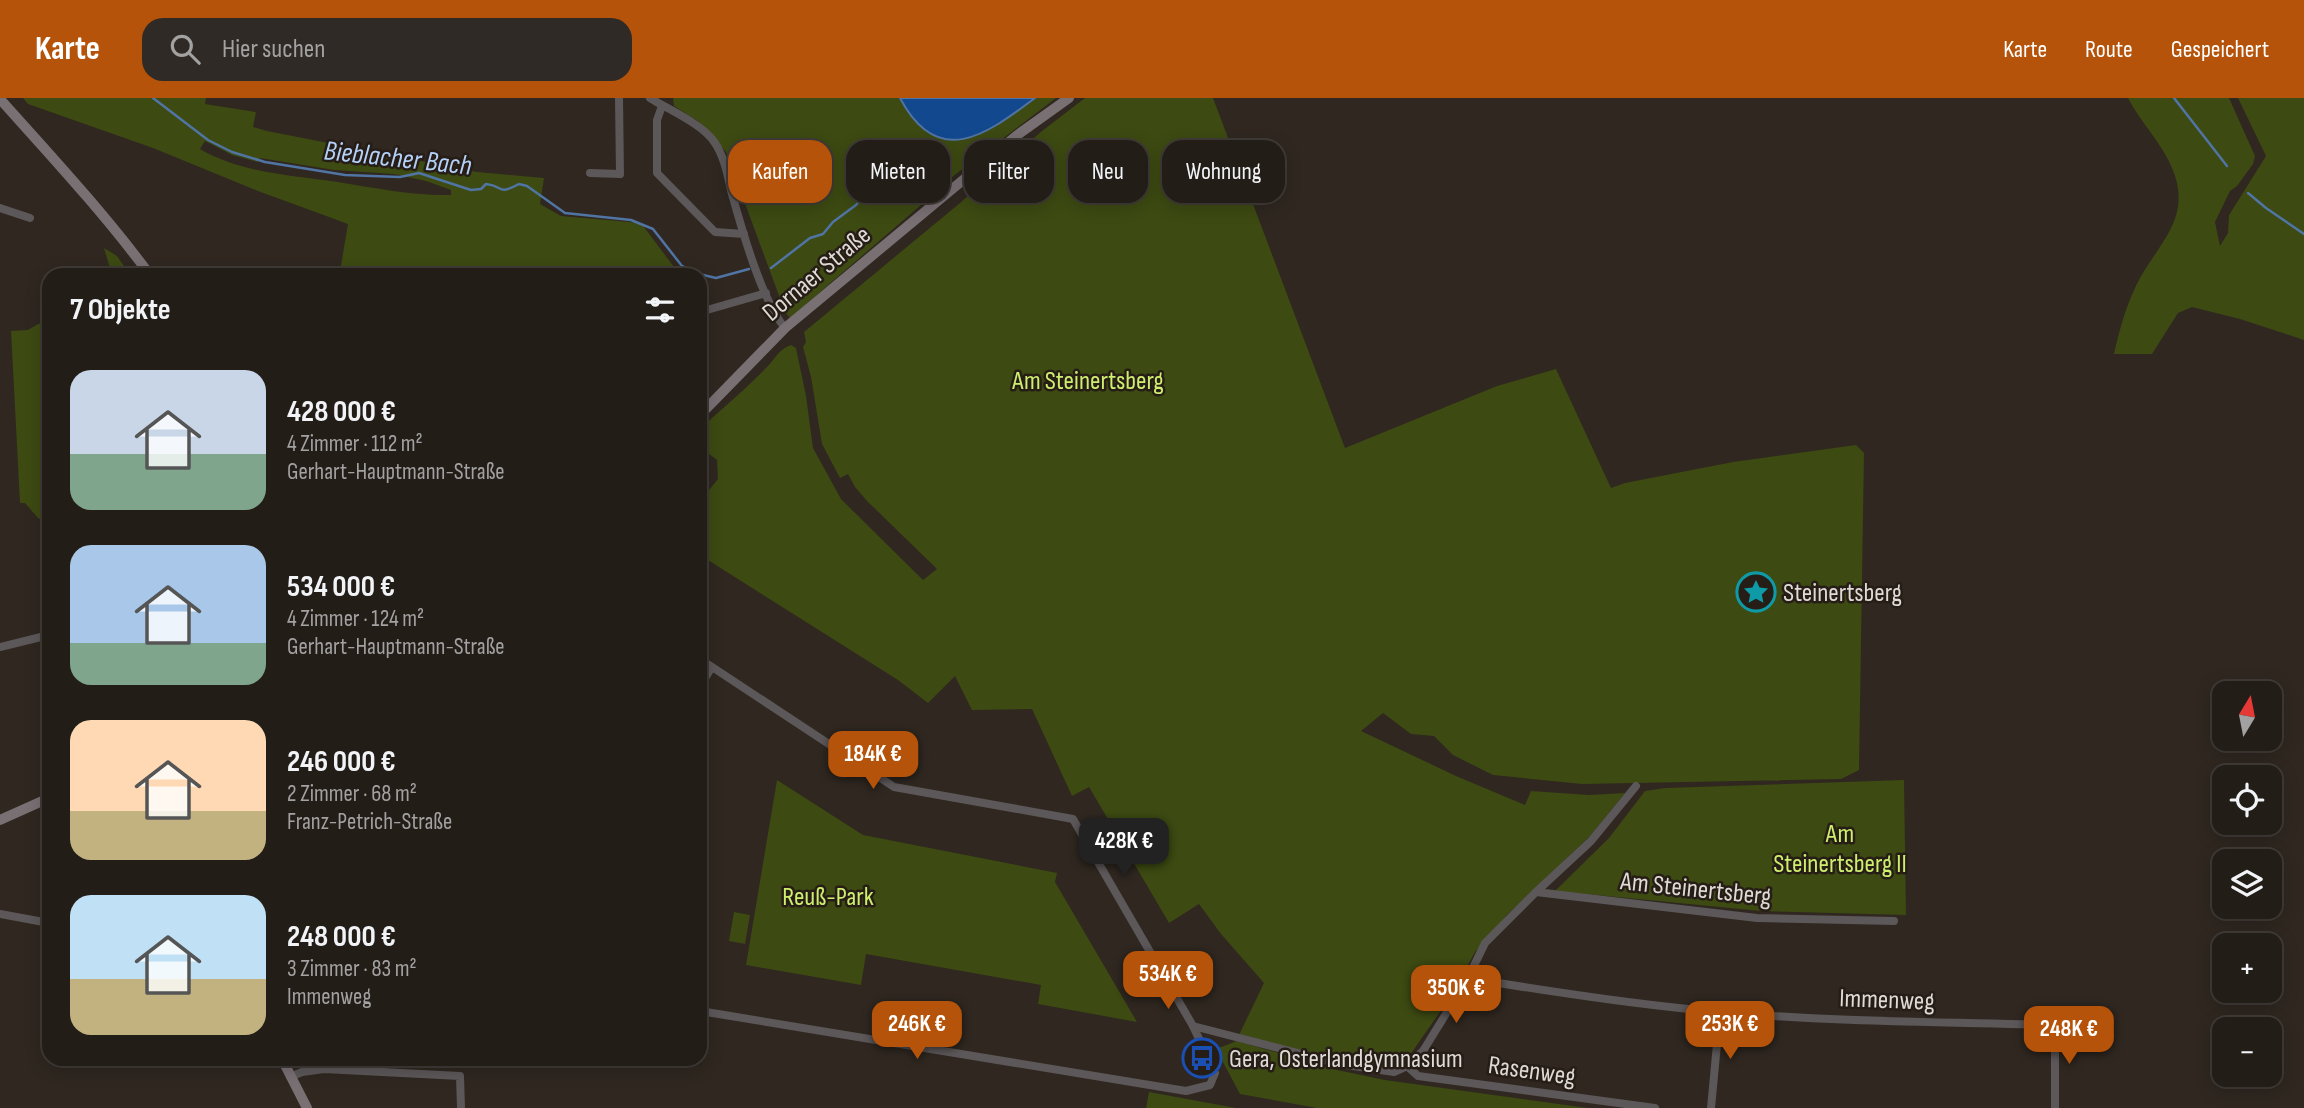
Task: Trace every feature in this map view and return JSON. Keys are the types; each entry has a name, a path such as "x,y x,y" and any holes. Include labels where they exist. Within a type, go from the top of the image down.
{"main road":[{"name":"Dornaer Straße","path":"707,408 786,328 1016,136 1069,98"},
{"path":"0,99 92,203 143,268"},
{"path":"0,820 42,801"},
{"path":"285,1066 307,1108"}],"street":[{"path":"590,173 621,174 619,98"},
{"path":"650,98 702,130 715,143 766,293 774,313 786,328"},
{"path":"663,106 657,120 657,173 715,232 744,234"},
{"path":"0,208 30,218"},
{"path":"707,310 766,293"},
{"path":"0,647 42,637"},
{"path":"707,664 894,788 1073,819 1193,1026 1216,1073 1210,1085 1186,1091 707,1012"},
{"path":"707,675 712,667"},
{"name":"Am Steinertsberg","path":"1407,1066 1423,1051 1468,978 1485,943 1591,841 1636,786"},
{"name":"Am Steinertsberg","path":"1536,892 1757,918 1895,921"},
{"path":"0,914 42,922"},
{"name":"Immenweg","path":"1468,978 1586,997 1720,1012 1835,1019 2055,1025 2055,1108"},
{"path":"1711,1108 1720,1012"},
{"path":"1193,1026 1340,1064 1394,1072 1407,1066"},
{"name":"Rasenweg","path":"1407,1066 1418,1076 1655,1108"},
{"path":"290,1077 302,1072 324,1069 460,1076 461,1108"}],"green space":[{"path":"23,98 206,98 205,104 256,112 253,127 267,131 477,172 544,178 540,204 561,216 641,223 675,268 341,268 348,224 153,148 28,104","holes":["205,141 232,155 258,162 260,158 334,170 394,174 451,190 451,195 394,191 267,172 232,163 200,149"]},
{"path":"673,98 1056,98 1001,140 964,140 964,168 950,179 950,140 846,140 846,203 923,203 790,318 785,312 745,203 832,203 832,140 728,140 728,157 698,121 674,106"},
{"path":"1085,98 1213,98 1229,140 1162,140 1162,203 1253,203 1345,448 1497,386 1556,369 1611,488 1733,462 1856,445 1864,453 1859,770 1841,779 1582,784 1493,775 1453,755 1434,736 1411,734 1383,713 1361,731 1525,805 1531,791 1589,795 1625,793 1590,836 1507,915 1475,952 1451,996 1410,1055 1399,1066 1388,1070 1341,1062 1239,1035 1264,983 1199,904 1169,923 1089,787 1072,796 1032,709 972,710 955,676 928,703 898,680 707,559 707,492 718,479 717,460 707,452 707,423 780,352 791,345 796,348 813,448 841,499 923,580 937,569 867,501 848,474 840,478 822,444 803,347 806,342 804,332 964,199 964,203 1054,203 1054,140 1032,140"},
{"path":"2128,98 2229,98 2255,156 2253,164 2230,191 2215,222 2220,246 2228,233 2229,215 2266,156 2238,98 2304,98 2304,340 2192,307 2178,313 2152,354 2114,354 2131,296 2170,230 2178,205 2178,191 2171,165"},
{"path":"104,248 117,256 125,268 110,268"},
{"path":"42,323 42,520 25,503 20,503 11,331 28,330"},
{"name":"Reuß-Park","path":"777,780 863,835 1057,873 1055,882 1137,1022 1038,1004 1041,985 866,954 861,985 746,965"},
{"name":"Am Steinertsberg II","path":"1904,780 1906,915 1761,911 1555,891 1609,838 1645,791 1665,788"},
{"path":"734,912 750,915 745,944 729,941"},
{"path":"1237,1041 1337,1070 1385,1080 1588,1108 1317,1108 1240,1094 1216,1049"},
{"path":"1149,1092 1236,1108 1146,1108"}],"water":[{"path":"900,98 1035,98 999,124 981,133 963,139 946,139 930,134 915,120"}],"waterway":[{"name":"Bieblacher Bach","path":"153,98 208,140 232,152 265,162 345,175 400,177 419,173 471,190 481,189 486,184 503,190 519,184 527,186 565,213 631,220 653,229 686,268"},
{"name":"Bieblacher Bach","path":"2174,98 2227,166"},
{"name":"Bieblacher Bach","path":"2248,193 2304,234"},
{"name":"Bieblacher Bach","path":"771,268 810,238 823,234 833,222 858,203"},
{"name":"Bieblacher Bach","path":"707,276 716,278 749,269"}],"place":[{"name":"Steinertsberg","path":"1756,592"},
{"name":"Gera, Osterlandgymnasium","path":"1202,1058"}]}
